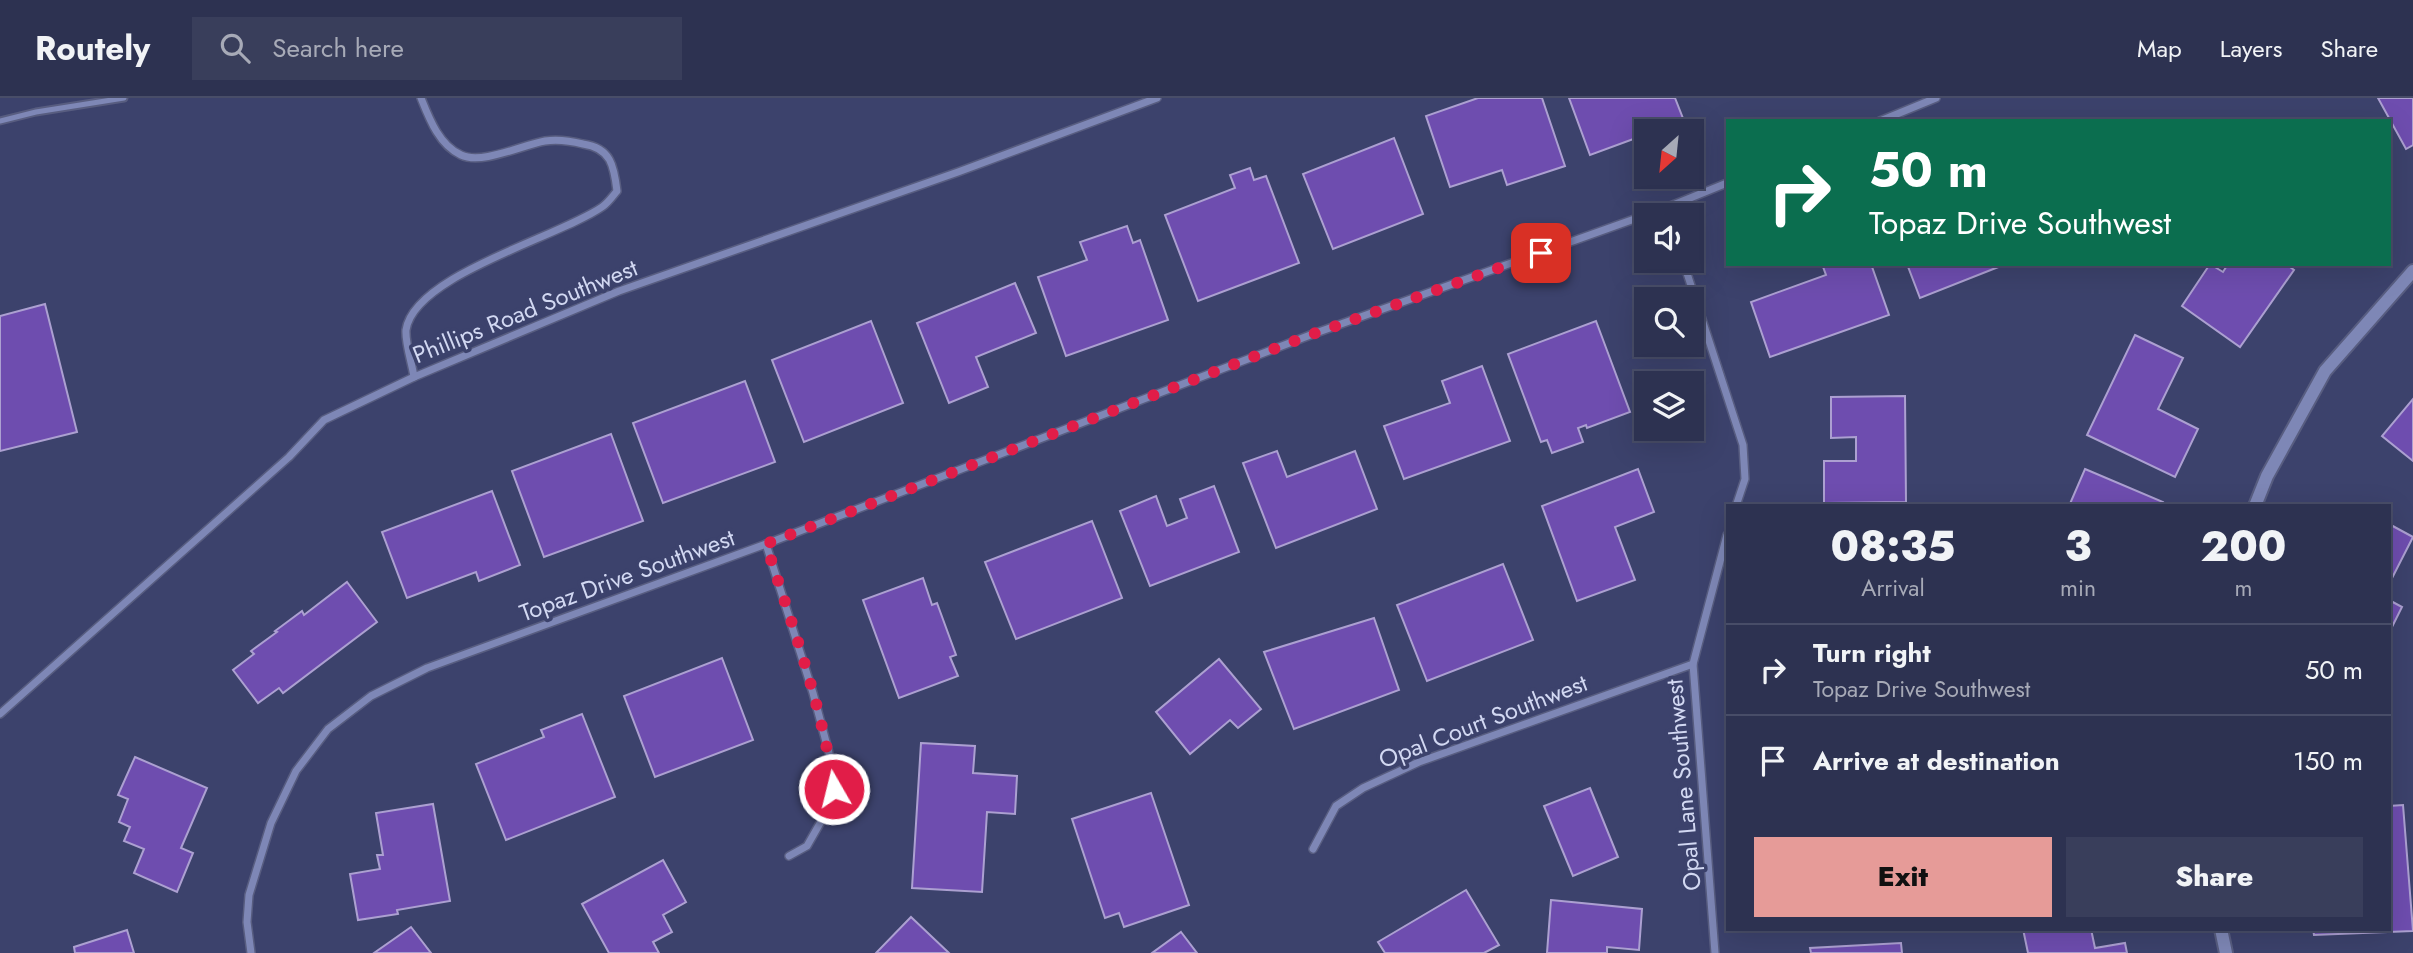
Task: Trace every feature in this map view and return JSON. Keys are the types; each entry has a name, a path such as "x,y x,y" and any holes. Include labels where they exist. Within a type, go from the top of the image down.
{"street":[{"path":"414,377 406,331 412,313 425,297 451,279 580,220 605,206 617,191 610,160 603,150 590,145 547,141 477,158 461,155 447,144 432,124 421,98"},
{"name":"Phillips Road Southwest","path":"0,714 289,457 324,420 414,377 619,291 932,181 1157,98"},
{"path":"1885,119 1936,98"},
{"name":"Topaz Drive Southwest","path":"1686,203 1726,183"},
{"name":"Topaz Drive Southwest","path":"251,953 248,908 258,860 271,823 296,771 328,729 371,696 427,668 766,544 1313,334 1634,223"},
{"path":"2256,504 2267,476 2325,371 2413,271"},
{"path":"1687,273 1743,445 1745,479 1737,504"},
{"name":"Opal Lane Southwest","path":"1715,953 1693,664 1726,539"},
{"path":"766,544 813,693 829,753 834,789 824,818 807,846 789,856"},
{"name":"Opal Court Southwest","path":"1313,849 1336,806 1363,788 1419,762 1693,664"},
{"path":"2221,931 2226,953"}],"lane":[{"path":"0,121 36,112 124,98"}],"building":[{"path":"1478,98 1542,98 1565,166 1507,185 1502,170 1450,187 1426,116"},
{"path":"1569,98 1675,98 1683,119 1634,119 1634,139 1590,155"},
{"path":"2378,98 2413,98 2413,145 2406,149"},
{"path":"1394,138 1423,214 1333,249 1303,174"},
{"path":"1250,168 1254,180 1266,176 1299,263 1198,301 1165,215 1235,188 1230,175"},
{"path":"1127,226 1133,243 1140,240 1168,320 1066,356 1038,277 1087,260 1080,242"},
{"path":"1823,266 1872,266 1889,315 1770,357 1751,302 1826,275"},
{"path":"1908,266 2001,266 1920,298"},
{"path":"2209,266 2223,272 2227,266 2289,266 2294,270 2240,347 2182,306"},
{"path":"1015,283 1036,333 976,357 988,387 949,403 917,323"},
{"path":"45,304 77,432 0,451 0,316"},
{"path":"871,321 903,403 804,442 772,360"},
{"path":"1596,321 1630,412 1587,428 1586,425 1578,428 1583,442 1552,453 1547,440 1541,442 1508,354"},
{"path":"2135,335 2183,358 2158,409 2198,429 2175,477 2087,435"},
{"path":"1482,366 1510,441 1404,479 1384,426 1450,403 1442,381"},
{"path":"745,381 775,462 663,503 633,423"},
{"path":"1905,396 1906,502 1824,503 1824,461 1856,461 1856,437 1831,438 1831,397"},
{"path":"2413,399 2413,461 2382,436"},
{"path":"611,434 643,521 544,557 512,471"},
{"path":"1277,451 1287,477 1355,451 1377,509 1276,548 1243,463"},
{"path":"1638,469 1654,512 1615,527 1635,580 1577,601 1542,506"},
{"path":"2085,469 2163,502 2162,504 2070,504"},
{"path":"1214,486 1239,552 1150,586 1120,511 1156,496 1167,526 1187,518 1180,499"},
{"path":"492,491 520,565 479,581 476,572 407,598 382,532"},
{"path":"1092,521 1122,598 1016,639 985,562"},
{"path":"2391,525 2413,537 2391,580"},
{"path":"1503,564 1533,640 1427,681 1397,605"},
{"path":"923,578 932,605 937,603 956,655 950,657 958,676 899,698 863,600"},
{"path":"347,582 377,622 283,693 279,688 258,703 233,670 254,654 251,651 277,632 275,631 302,611 304,615"},
{"path":"2391,601 2402,607 2391,629"},
{"path":"1374,618 1399,690 1294,729 1264,652"},
{"path":"722,658 753,740 655,777 624,696"},
{"path":"1219,659 1261,709 1238,728 1230,720 1190,754 1156,712"},
{"path":"582,714 615,797 506,840 476,764 544,737 541,730"},
{"path":"921,743 975,746 973,773 1017,776 1015,814 987,812 982,892 912,888"},
{"path":"135,757 207,788 181,848 193,853 177,892 134,873 144,849 124,841 130,827 119,822 128,799 118,795"},
{"path":"1590,788 1618,857 1573,876 1544,806"},
{"path":"1151,793 1189,905 1124,927 1119,913 1105,918 1072,819"},
{"path":"433,804 450,901 397,910 398,914 358,920 350,874 380,869 377,855 383,855 376,813"},
{"path":"2403,805 2413,931 2314,935 2313,931 2391,931 2391,806"},
{"path":"663,860 686,902 663,915 672,932 653,942 659,953 609,953 582,904"},
{"path":"1466,890 1499,945 1484,953 1385,953 1378,942"},
{"path":"1551,900 1642,909 1639,950 1607,947 1607,953 1547,953"},
{"path":"911,917 949,953 876,953"},
{"path":"411,927 431,953 374,953"},
{"path":"127,930 134,953 75,953 74,947"},
{"path":"2023,931 2091,931 2095,948 2125,943 2127,953 2028,953"},
{"path":"1181,932 1197,953 1152,953"},
{"path":"1901,943 1902,953 1811,953 1810,948"}],"route":[{"path":"834,789 829,753 813,693 766,544 1313,334 1541,253"}]}
